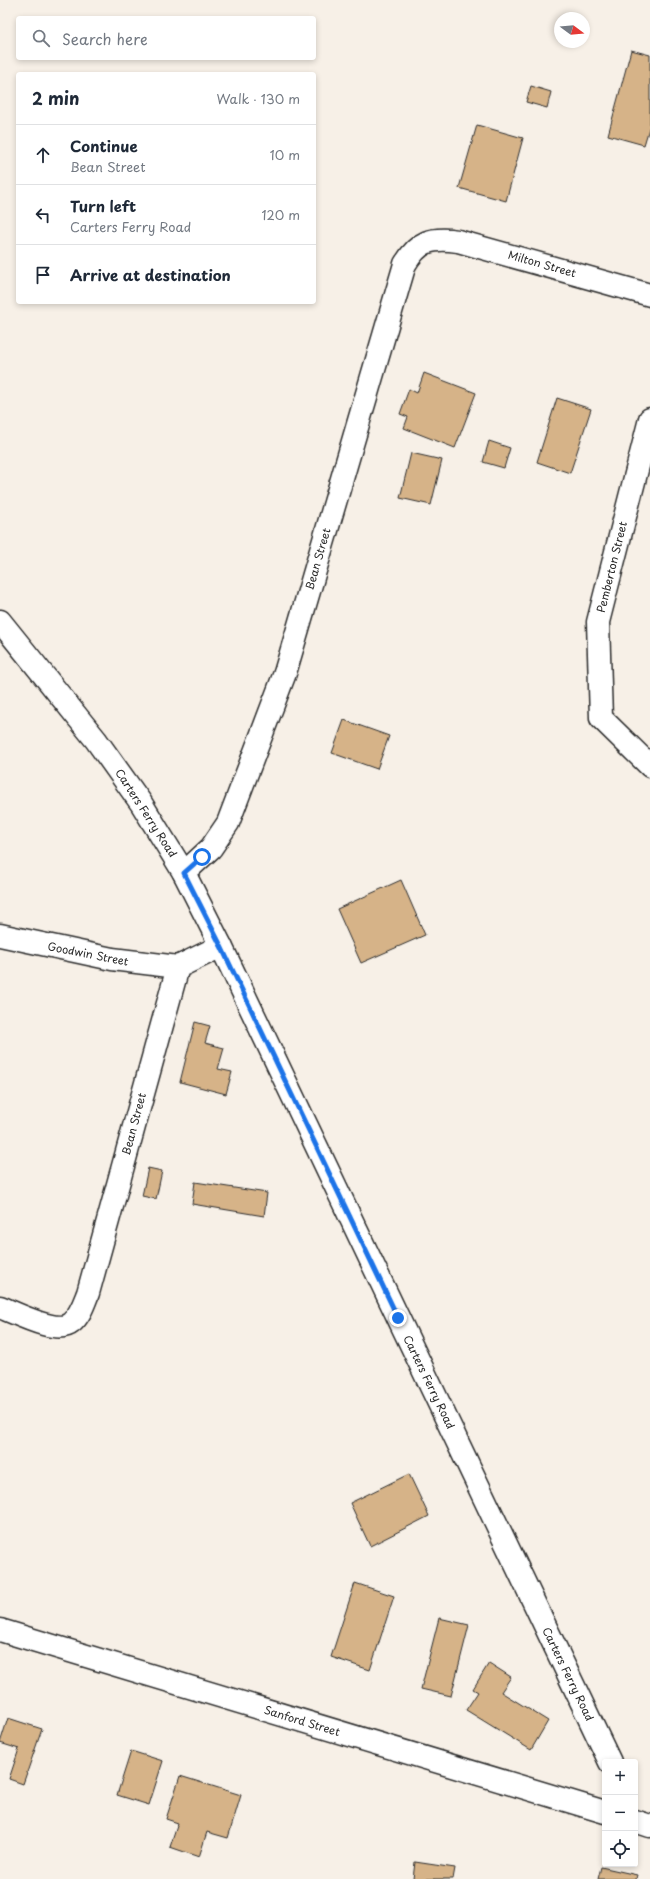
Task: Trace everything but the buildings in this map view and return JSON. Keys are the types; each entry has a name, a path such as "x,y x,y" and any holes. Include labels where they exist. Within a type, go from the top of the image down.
{"street":[{"name":"Milton Street","path":"433,240 446,239 469,243 650,296"},
{"name":"Bean Street","path":"184,873 211,848 219,838 235,805 285,673 405,264 413,251 424,243 433,240"},
{"name":"Pemberton Street","path":"650,419 598,622 601,718 650,766"},
{"name":"Carters Ferry Road","path":"0,621 96,740 141,803 184,873 221,946 609,1759"},
{"name":"Goodwin Street","path":"0,935 112,959 178,967"},
{"path":"178,967 221,946"},
{"name":"Bean Street","path":"0,1307 47,1325 61,1327 70,1324 82,1308 88,1293 178,967"},
{"name":"Sanford Street","path":"0,1630 602,1811"}],"route":[{"path":"202,857 184,873 221,946 398,1318"}]}
